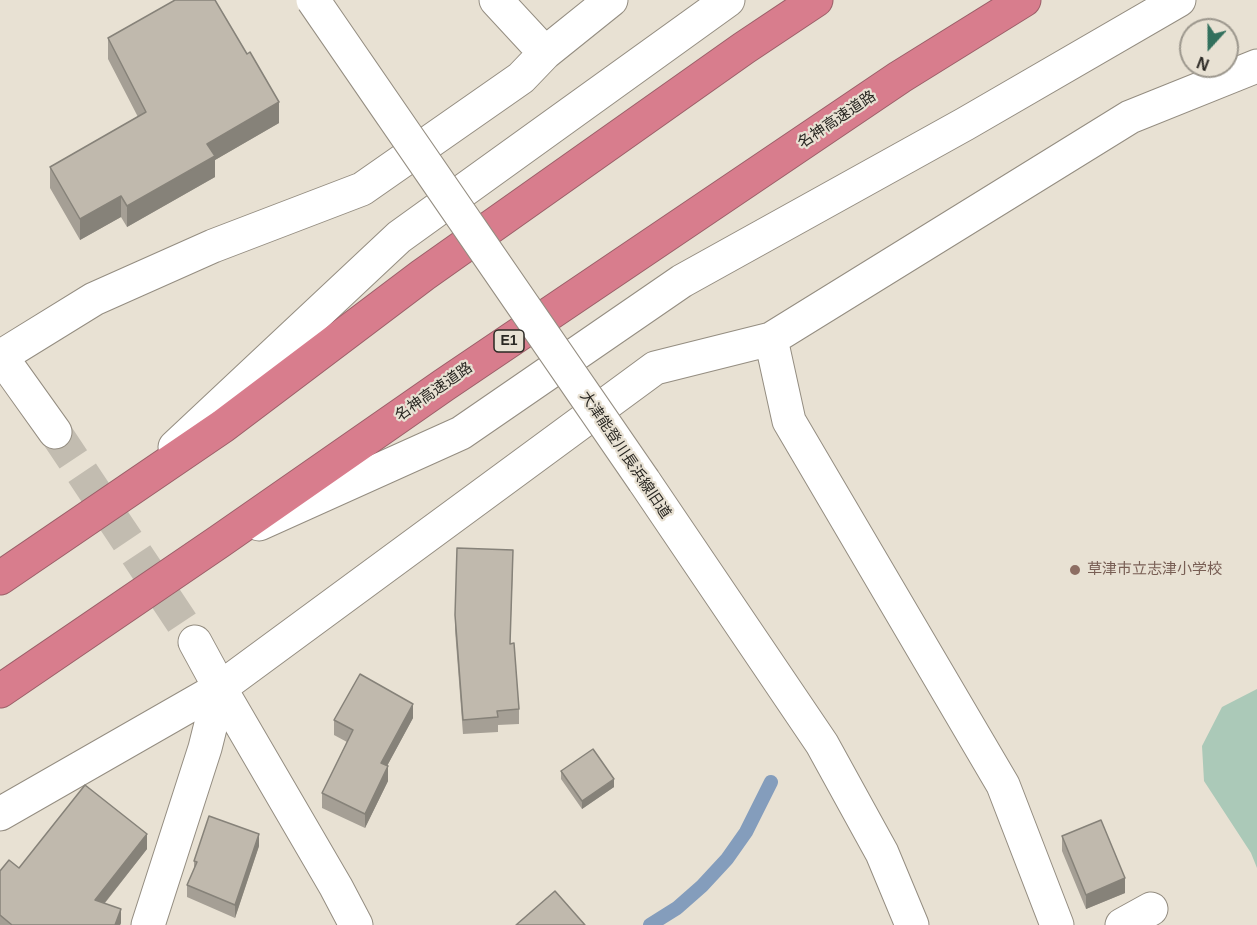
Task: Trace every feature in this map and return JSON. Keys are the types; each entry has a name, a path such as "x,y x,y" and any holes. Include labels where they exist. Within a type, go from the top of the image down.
{"highway":[{"path":"0,578 224,426 423,275 744,48 816,0"},
{"name":"名神高速道路","path":"0,691 444,385 811,137 900,77 1024,0"}],"street":[{"name":"大津能登川長浜線旧道","path":"313,0 822,744 882,853 912,925"},
{"path":"496,0 545,53"},
{"path":"55,432 0,356 94,299 213,246 362,189 520,78 545,53 611,0"},
{"path":"128,491 399,237 728,0"},
{"path":"220,541 461,433 682,281 965,124 1179,0"},
{"path":"0,814 220,688 655,368 771,339 1130,117 1257,66"},
{"path":"771,339 789,421 1003,785 1057,925"},
{"path":"195,642 356,925"},
{"path":"148,925 205,748 220,688"},
{"path":"1122,925 1151,909"}],"green space":[{"path":"1257,689 1257,868 1251,853 1204,781 1202,746 1222,707"}],"building":[{"path":"175,0 215,0 247,54 250,52 279,102 207,144 215,156 127,206 121,196 80,219 50,167 146,112 108,38"},
{"path":"457,548 513,550 510,644 514,643 519,709 497,711 498,717 463,720 455,615"},
{"path":"360,674 413,704 381,763 388,766 365,814 322,793 353,730 334,720"},
{"path":"593,749 614,779 582,801 561,771"},
{"path":"85,785 147,834 95,900 121,909 115,925 12,925 0,915 0,871 9,860 19,868"},
{"path":"209,816 259,834 235,905 187,885 197,862 194,861"},
{"path":"1101,820 1125,878 1086,895 1062,836"},
{"path":"555,891 585,925 516,925"}],"waterway":[{"path":"650,925 677,908 727,859 746,832 771,782"}],"tunnel":[{"path":"55,432 195,642"}],"place":[{"name":"草津市立志津小学校","path":"1075,570"}]}
